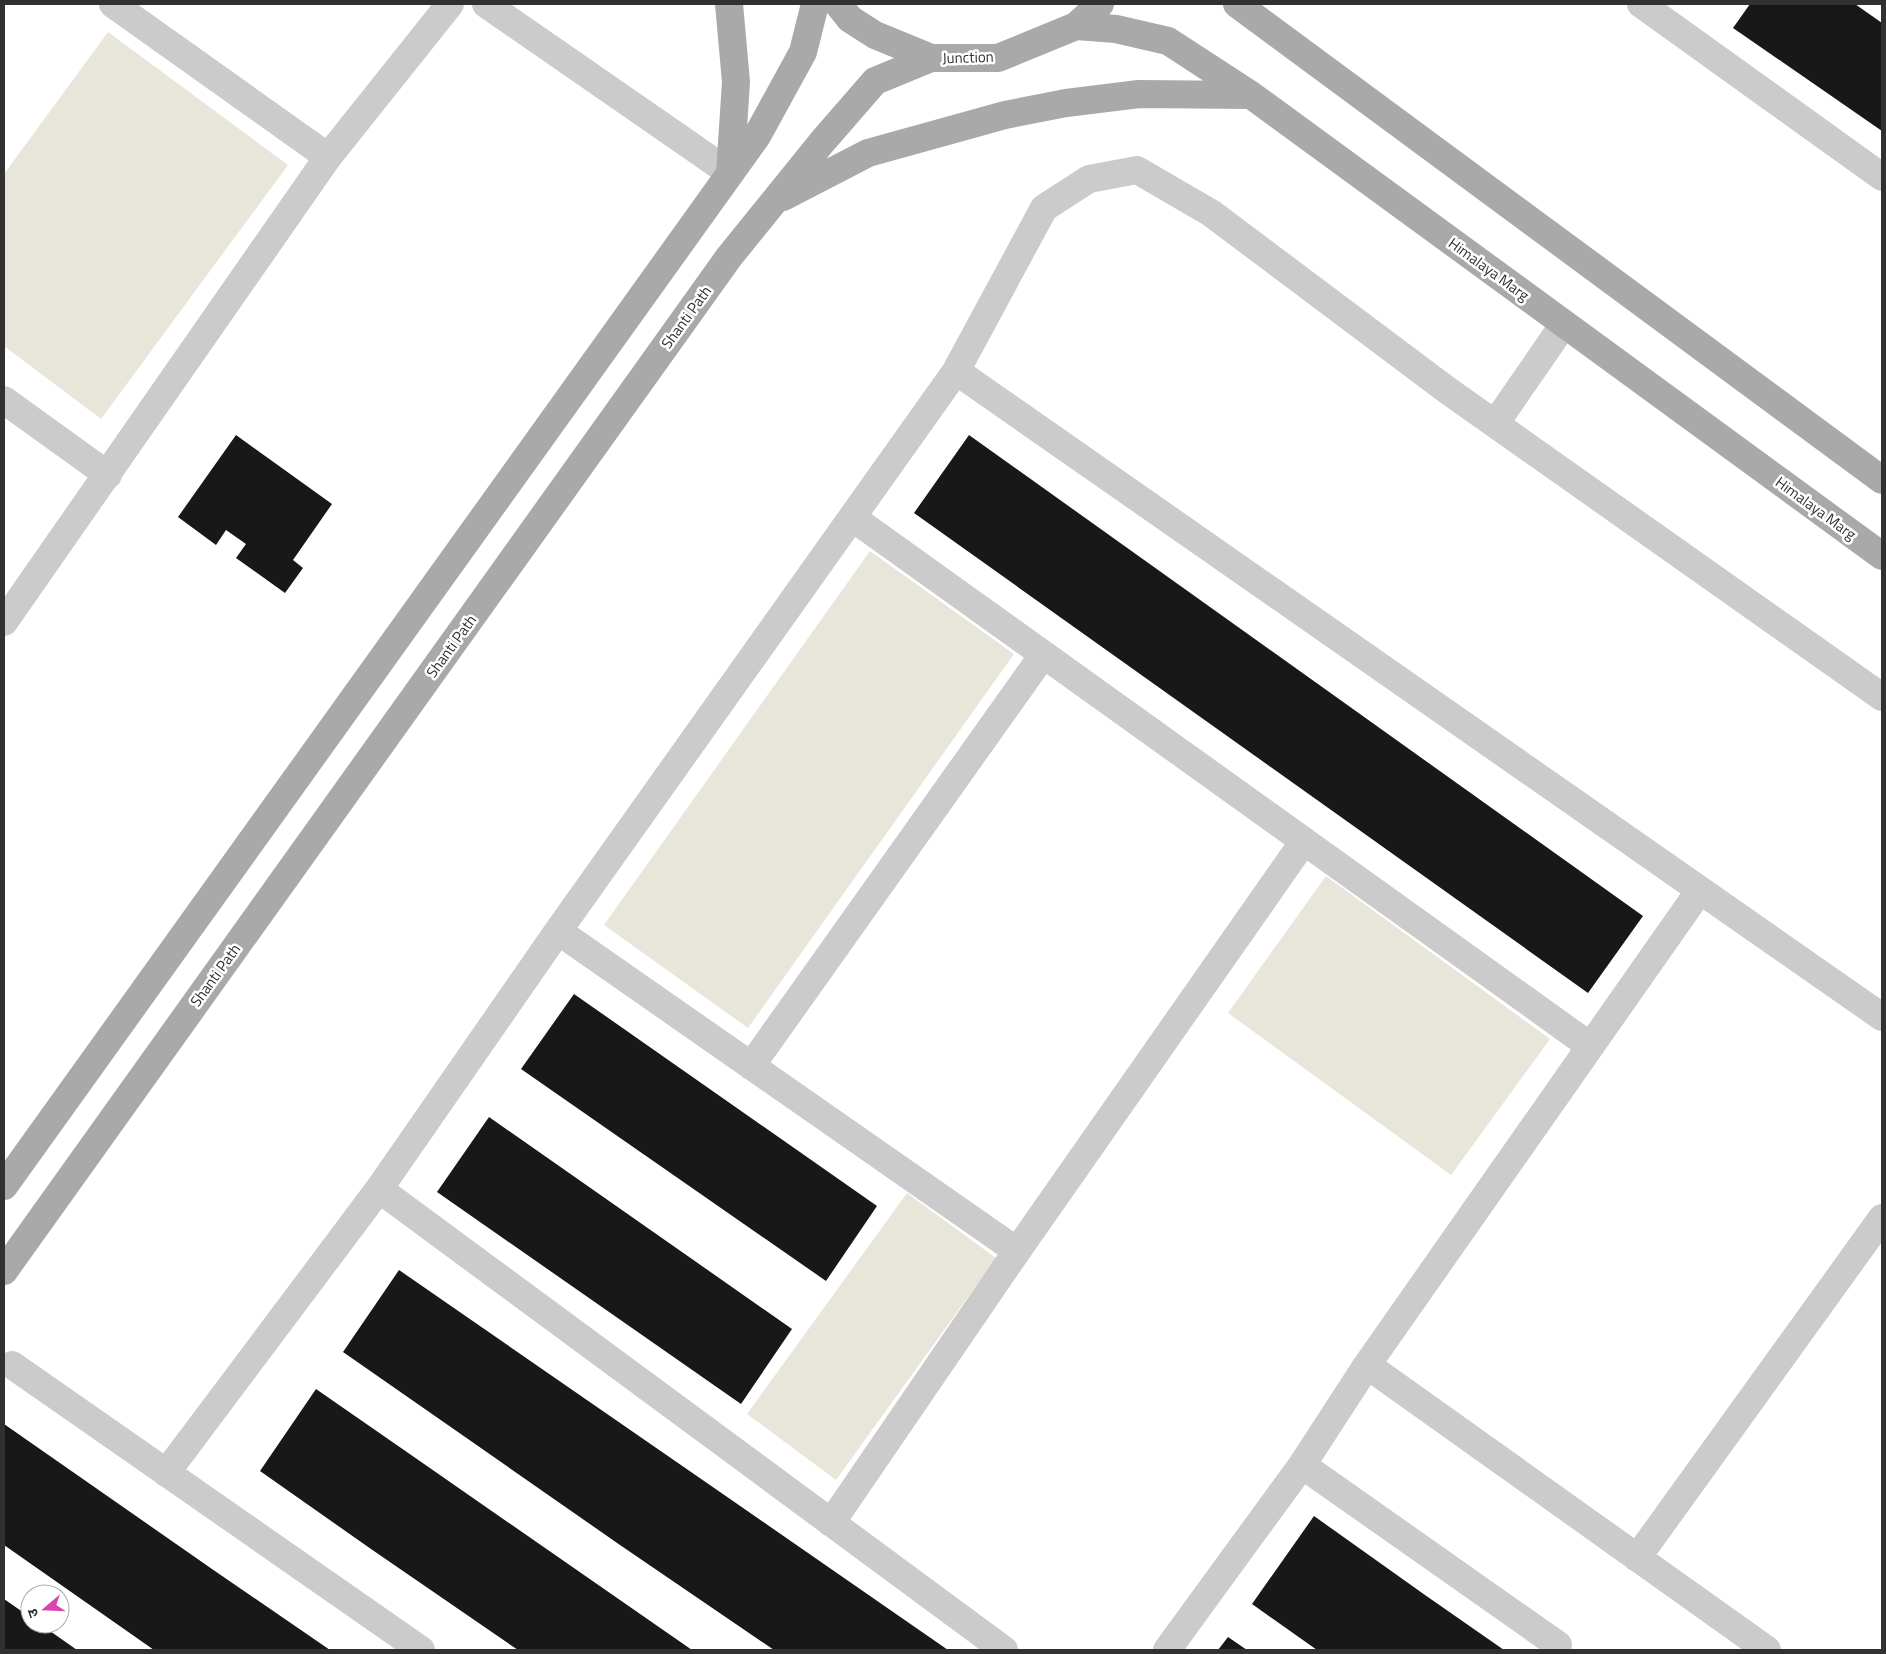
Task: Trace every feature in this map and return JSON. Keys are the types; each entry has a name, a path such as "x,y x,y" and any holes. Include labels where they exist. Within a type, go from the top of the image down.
{"main road":[{"path":"729,4 736,82 730,173"},
{"path":"4,1186 757,136 803,52 815,4"},
{"name":"Junction","path":"838,4 850,19 876,34 932,58 998,58 1076,26 1100,4"},
{"path":"1237,4 1882,480"},
{"name":"Himalaya Marg","path":"1076,26 1116,29 1168,41 1251,95 1882,556"},
{"name":"Shanti Path","path":"4,1271 723,265 822,142 875,81 932,58"},
{"path":"774,202 868,153 1004,115 1066,103 1138,94 1251,95"}],"street":[{"path":"113,4 328,157"},
{"path":"4,622 328,157 450,4"},
{"path":"486,4 730,173"},
{"path":"1655,8 1882,177"},
{"path":"166,1473 379,1189 558,931 956,371 1044,208 1089,178 1137,170 1211,213 1447,390 1882,697"},
{"path":"1495,424 1564,324"},
{"path":"956,371 1882,1017"},
{"path":"4,400 108,475"},
{"path":"853,518 1590,1046"},
{"path":"751,1066 1043,655"},
{"path":"831,1523 1016,1251 1304,841"},
{"path":"1167,1650 1302,1465 1367,1365 1700,890"},
{"path":"558,931 1016,1251"},
{"path":"379,1189 1004,1650"},
{"path":"1637,1558 1878,1233"},
{"path":"12,1365 421,1650"},
{"path":"1367,1365 1767,1650"},
{"path":"1302,1465 1558,1645"}],"shaded area":[{"path":"108,32 288,165 101,419 4,346 4,174"},
{"path":"870,551 1014,654 748,1028 604,925"},
{"path":"1326,876 1550,1039 1451,1175 1228,1013"},
{"path":"907,1193 996,1258 836,1480 747,1414"}],"building":[{"path":"1750,4 1855,4 1882,23 1882,131 1733,28"},
{"path":"236,435 332,504 293,560 303,568 285,593 236,558 246,544 226,530 216,545 178,517"},
{"path":"969,435 1643,916 1588,993 914,513"},
{"path":"574,994 877,1206 826,1281 521,1069"},
{"path":"489,1117 792,1329 741,1404 437,1192"},
{"path":"399,1270 948,1650 774,1650 620,1545 343,1352"},
{"path":"316,1389 692,1650 518,1650 371,1549 260,1471"},
{"path":"4,1424 330,1650 154,1650 70,1591 70,1584 60,1584 4,1545"},
{"path":"1314,1516 1504,1650 1317,1650 1252,1604"},
{"path":"4,1599 20,1610 20,1634 54,1634 77,1650 4,1650"},
{"path":"1228,1637 1247,1650 1218,1650"}]}
